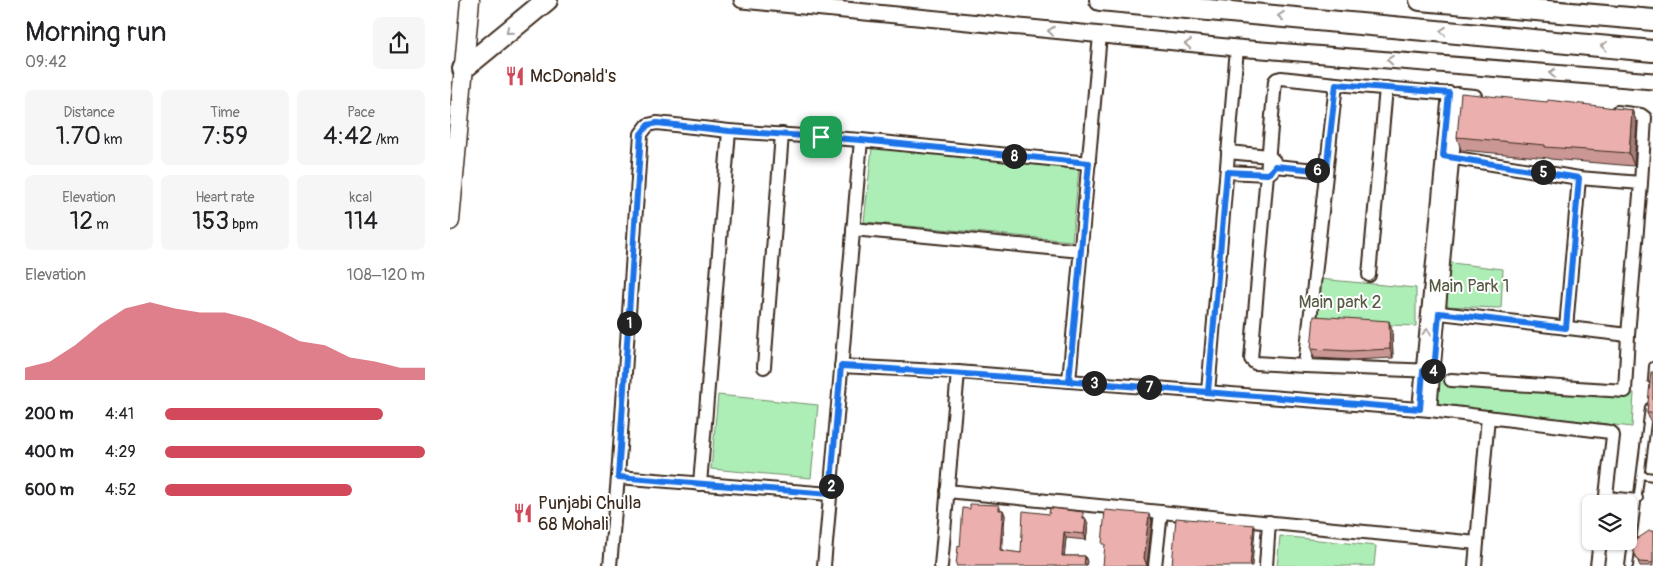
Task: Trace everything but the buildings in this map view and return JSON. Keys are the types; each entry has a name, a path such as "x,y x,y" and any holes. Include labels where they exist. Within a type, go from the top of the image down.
{"main road":[{"path":"450,220 470,0"},
{"path":"463,69 546,0"},
{"path":"1100,0 1653,51"},
{"path":"1420,0 1653,20"}],"street":[{"path":"742,0 1100,36 1653,81"},
{"path":"1069,381 1100,36"},
{"path":"1208,392 1237,48"},
{"path":"1428,371 1306,366 1254,363 1251,361 1270,165 1275,82 1281,78 1487,97"},
{"path":"1306,366 1336,84"},
{"path":"1369,275 1386,88"},
{"path":"1425,409 1454,94"},
{"path":"1451,380 1625,392 1646,118 1641,115 1603,110"},
{"path":"610,566 618,477 641,134 648,125 657,123 729,131 861,140 1089,163"},
{"path":"700,484 729,131"},
{"path":"764,367 782,134"},
{"path":"824,566 861,140"},
{"path":"1228,152 1270,165 1326,171"},
{"path":"1448,157 1579,178 1641,183"},
{"path":"1227,172 1270,165"},
{"path":"1566,328 1579,178"},
{"path":"853,230 1081,251"},
{"path":"1434,312 1628,335"},
{"path":"841,366 958,372 1425,409 1612,432 1607,495"},
{"path":"941,566 958,372"},
{"path":"1475,566 1488,417"},
{"path":"618,477 830,494"},
{"path":"947,491 1477,543"},
{"path":"1155,566 1160,512"},
{"path":"1266,566 1269,522"},
{"path":"1597,566 1599,550"}],"lane":[{"path":"1651,388 1653,366"},
{"path":"1637,505 1650,430 1650,396"},
{"path":"1641,475 1653,477"},
{"path":"1629,566 1630,550"}],"green space":[{"path":"872,148 1079,168 1072,241 864,222"},
{"name":"Main Park 1","path":"1443,262 1503,269 1501,308 1441,306"},
{"name":"Main park 2","path":"1319,279 1416,288 1416,326 1314,322"},
{"path":"1436,376 1634,393 1632,427 1434,404"},
{"path":"718,395 818,405 811,478 711,469"},
{"path":"1280,536 1376,546 1374,566 1277,566"}],"place":[{"name":"McDonald's","path":"515,76"},
{"name":"Punjabi Chulla 68 Mohali","path":"523,513"}],"route":[{"path":"821,137 729,131 657,123 648,125 641,134 618,477 830,494 841,366 958,372 1069,381 1420,409 1423,371 1434,371 1439,313 1566,328 1579,178 1443,156 1449,93 1336,84 1326,171 1275,166 1267,174 1227,172 1208,392 1069,381 1089,163 821,137"}]}
